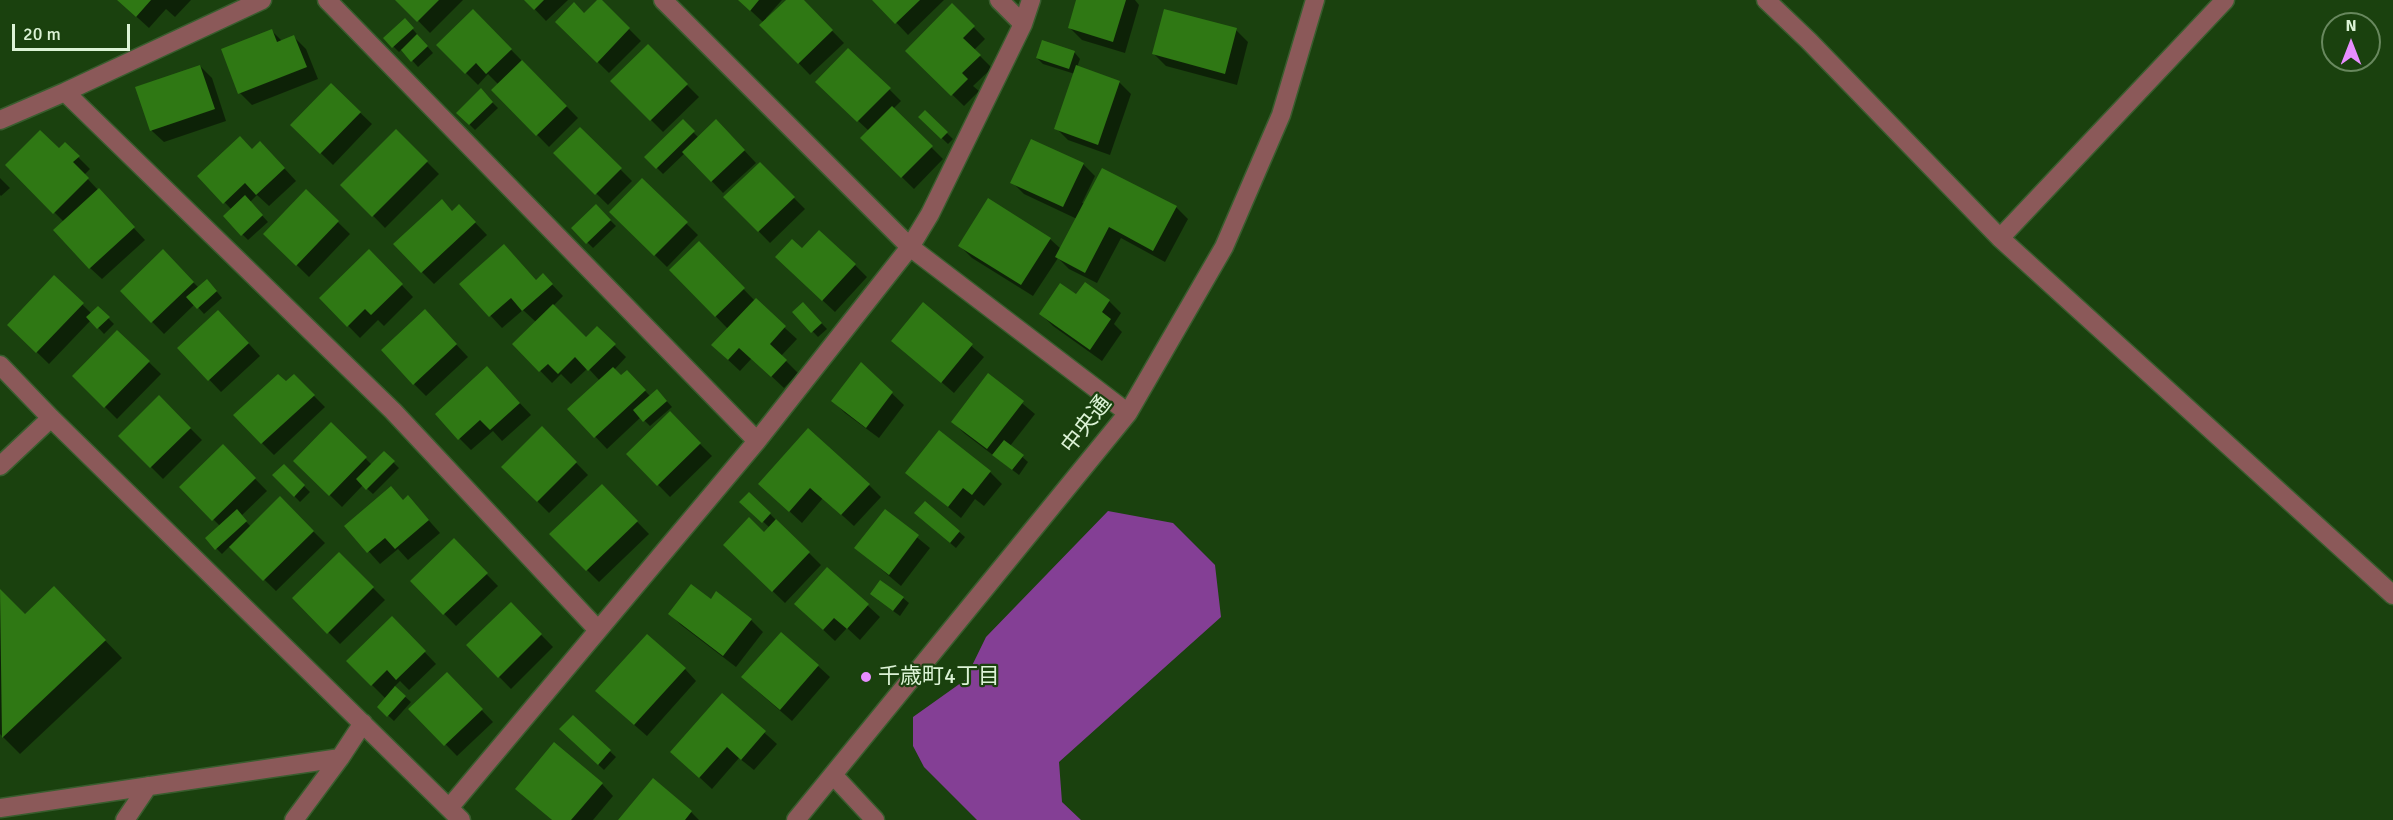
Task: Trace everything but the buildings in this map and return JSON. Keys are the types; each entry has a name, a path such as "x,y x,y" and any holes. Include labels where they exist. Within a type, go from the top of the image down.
{"street":[{"path":"0,120 262,0"},
{"path":"327,0 757,441"},
{"path":"663,0 910,248 1128,413"},
{"path":"999,0 1023,24"},
{"path":"0,365 51,418 455,814 598,630 757,441 910,248 930,214 1023,24 1031,0"},
{"name":"中央通","path":"796,820 1128,413 1224,247 1281,115 1315,0"},
{"path":"1766,0 1809,41 2000,238 2393,595"},
{"path":"2000,238 2225,0"},
{"path":"65,92 393,411 598,630"},
{"path":"0,466 51,418"},
{"path":"294,820 363,723"},
{"path":"0,808 340,758"},
{"path":"834,776 875,820"},
{"path":"125,820 148,786"}],"shaded area":[{"path":"1108,511 1173,523 1215,565 1221,617 1059,762 1062,802 1081,820 977,820 924,767 913,746 913,717 965,680 986,637"}],"place":[{"name":"千歳町4丁目","path":"866,677"}]}
